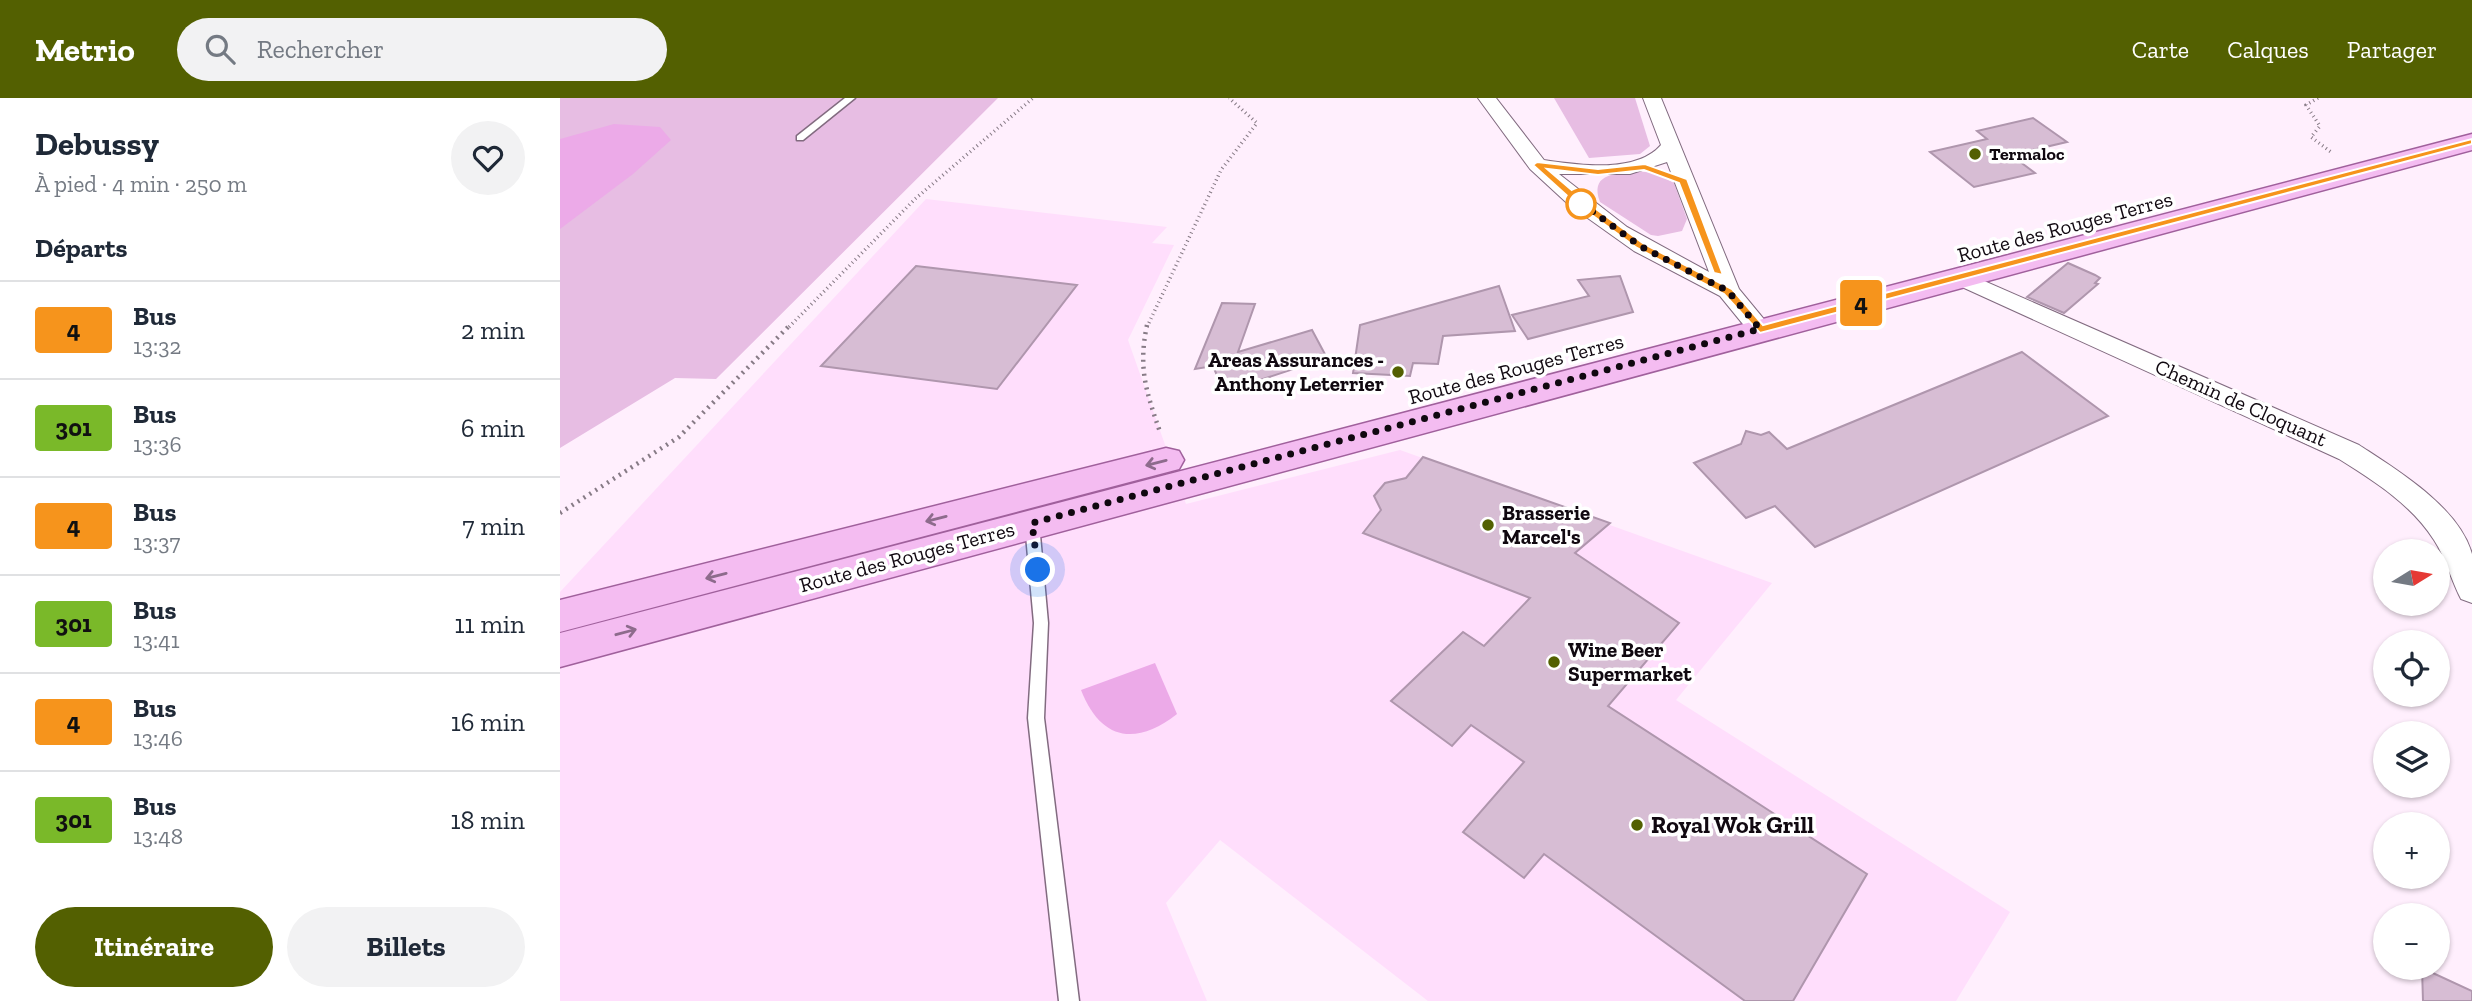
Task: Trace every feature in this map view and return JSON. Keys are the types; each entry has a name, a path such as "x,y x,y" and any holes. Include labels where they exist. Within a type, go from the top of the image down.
{"main road":[{"name":"Route des Rouges Terres","path":"560,616 2472,121"},
{"name":"Route des Rouges Terres","path":"560,650 1032,523 1744,310 1959,277 2472,142"}],"street":[{"path":"1487,98 1537,165 1592,212 1640,246 1744,310"},
{"path":"1652,98 1684,181 1686,235 1744,310"},
{"path":"1537,165 1598,172 1655,161 1667,155 1670,147"},
{"path":"1631,166 1657,169 1684,181"},
{"path":"1592,212 1588,190 1598,172"},
{"path":"1640,246 1686,235"},
{"name":"Chemin de Cloquant","path":"1959,277 2349,452 2404,489 2438,524 2452,544 2472,591"}],"lane":[{"path":"800,138 851,98"},
{"path":"1032,523 1041,623 1036,718 1069,1001"}],"path":[{"path":"560,513 679,437 915,199 1034,98"},
{"path":"1169,460 1143,383 1141,353 1148,320 1220,170 1257,123 1229,98"},
{"path":"2318,98 2306,105 2319,127 2311,137 2317,144 2337,156"}],"shaded area":[{"path":"560,98 998,98 716,379 675,378 560,448"},
{"path":"1554,98 1635,98 1650,146 1640,154 1589,158"},
{"path":"614,124 660,127 671,140 633,174 560,229 560,139"},
{"path":"1634,171 1656,173 1674,183 1687,219 1682,231 1651,235 1600,202 1598,186 1601,181 1611,175"},
{"path":"926,199 1167,227 1152,243 1174,245 1128,340 1186,504 1400,450 1772,583 1676,700 2010,912 1956,1001 1428,1001 1220,840 1166,903 1207,1001 560,1001 560,592"},
{"path":"1155,663 1177,714 1148,731 1134,734 1121,733 1099,720 1081,690"}],"building":[{"name":"Termaloc","path":"2033,118 2067,142 2011,155 2035,173 1974,187 1930,152 1987,139 1977,131"},
{"path":"2068,263 2100,278 2095,283 2098,284 2064,313 2027,297"},
{"path":"916,266 1077,285 997,389 821,366"},
{"path":"1620,276 1633,312 1528,339 1512,315 1589,296 1578,280"},
{"path":"1499,286 1515,331 1443,336 1438,364 1413,363 1410,376 1353,373 1360,325"},
{"path":"1222,303 1255,304 1238,352 1312,330 1327,358 1224,392 1213,366 1195,369"},
{"path":"2022,352 2108,416 1815,547 1775,506 1746,518 1694,463 1741,444 1746,431 1761,435 1769,432 1787,449"},
{"path":"1423,457 1610,523 1575,553 1679,623 1608,706 1867,874 1793,1001 1745,1001 1544,854 1524,878 1463,832 1524,762 1471,725 1452,746 1391,701 1463,632 1484,646 1530,598 1363,533 1381,510 1374,496 1385,483 1406,478"},
{"path":"2422,980 2448,980 2472,991 2472,1001 2423,1001"}],"bus line":[{"name":"4","path":"1720,273 1684,181 1669,173 1645,167 1631,166 1598,172 1537,165 1577,200 1640,246 1728,291 1760,329 2472,142"}],"place":[{"name":"Termaloc","path":"1975,154"},
{"name":"Areas Assurances - Anthony Leterrier","path":"1398,372"},
{"name":"Brasserie Marcel's","path":"1488,525"},
{"name":"Wine Beer Supermarket","path":"1554,662"},
{"name":"Royal Wok Grill","path":"1637,825"}],"route":[{"path":"1038,570 1032,523 1760,329 1728,291 1640,246 1577,200 1581,204"}]}
